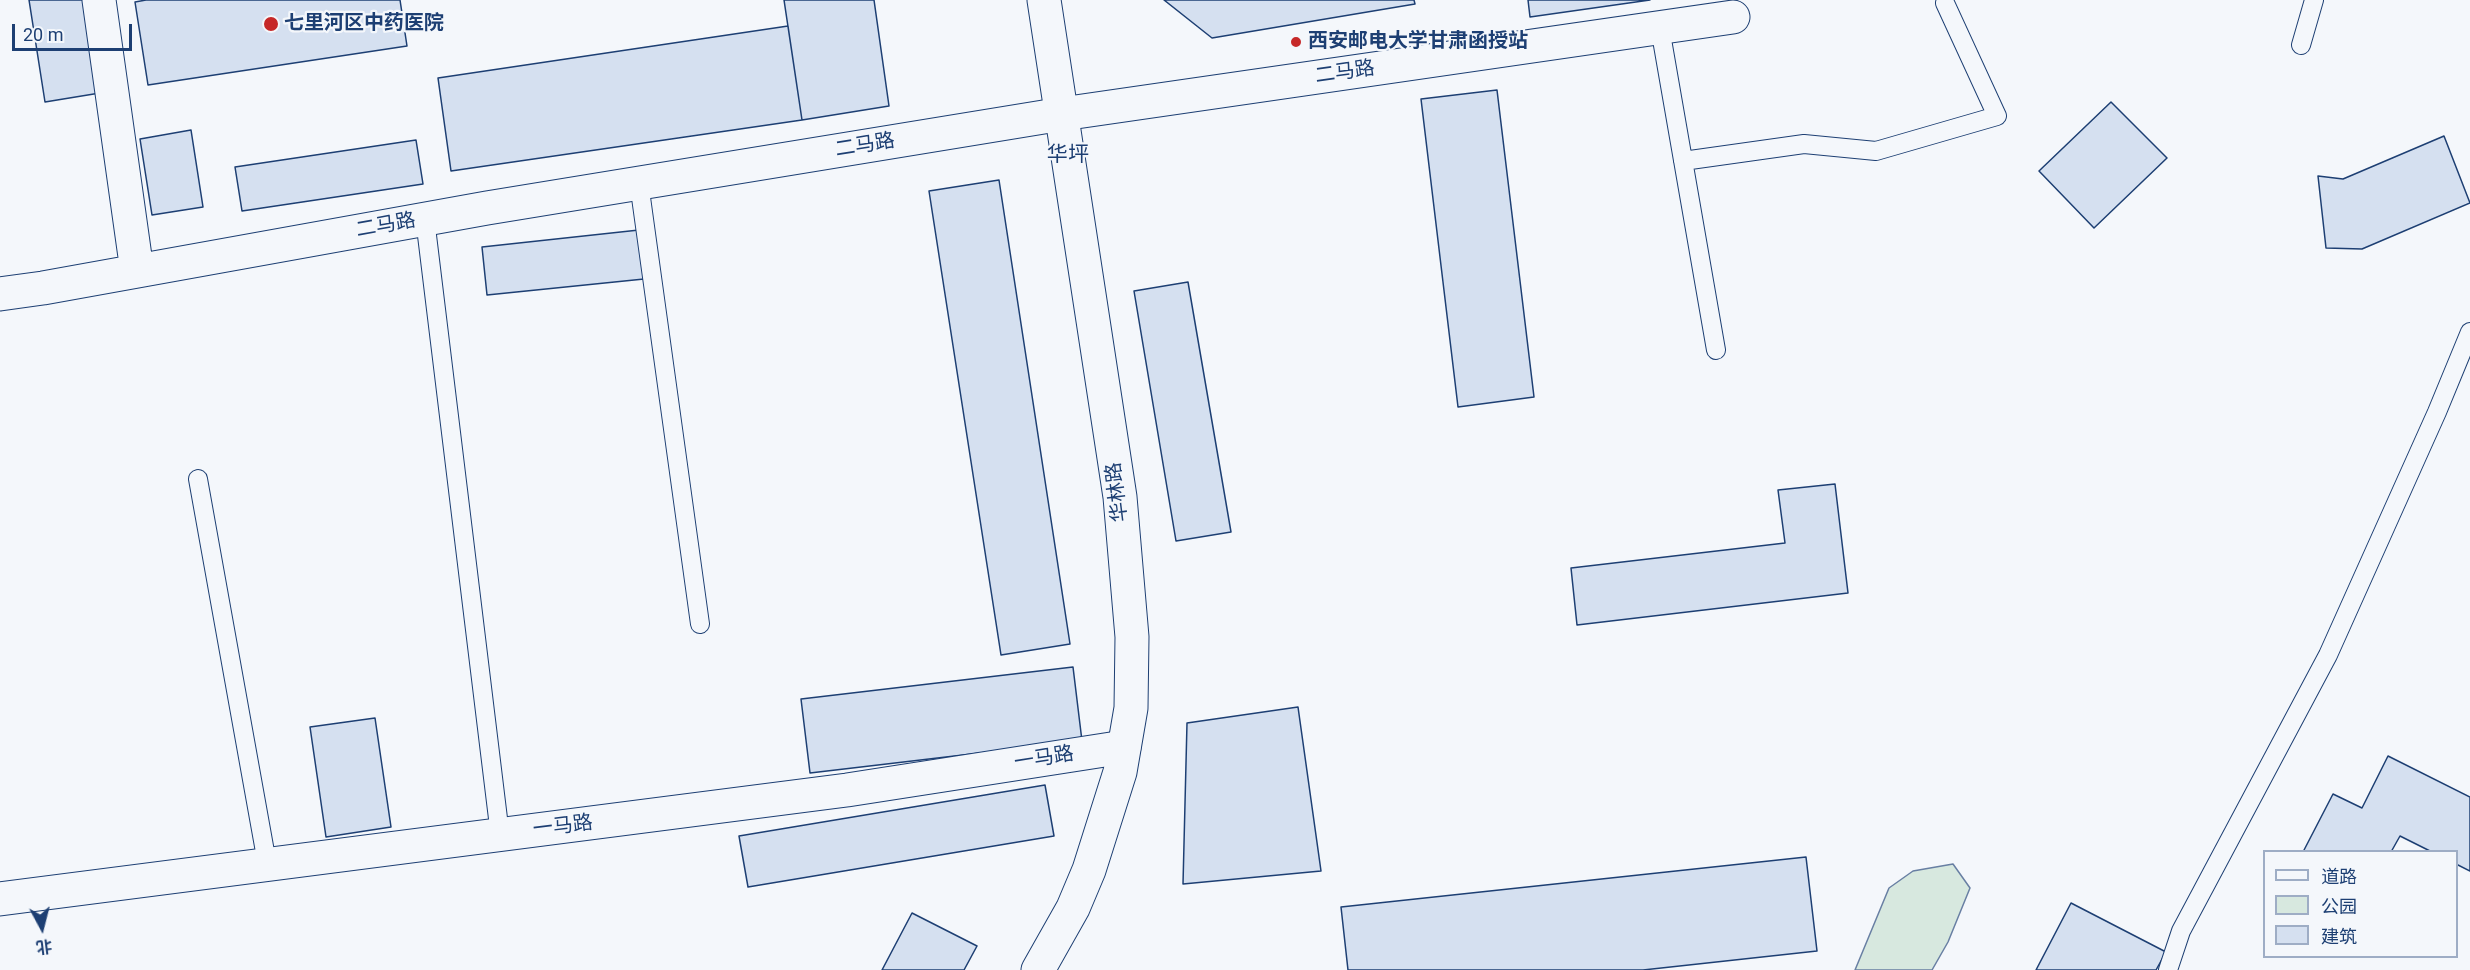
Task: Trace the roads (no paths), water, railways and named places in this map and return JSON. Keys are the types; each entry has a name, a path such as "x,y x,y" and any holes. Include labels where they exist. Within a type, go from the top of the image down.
{"street":[{"path":"99,0 137,271"},
{"name":"华林路","path":"1038,970 1072,908 1089,870 1120,772 1131,708 1131,637 1120,497 1044,0"},
{"name":"二马路","path":"0,294 425,219 1062,114 1733,16"},
{"name":"一马路","path":"0,899 847,790 1124,747"}],"lane":[{"path":"2301,45 2314,0"},
{"path":"1683,161 1804,144 1876,151 1997,116 1945,3"},
{"path":"1660,28 1716,350"},
{"path":"639,183 700,624"},
{"path":"425,219 500,835"},
{"path":"2168,970 2181,930 2328,655 2437,412 2470,332"},
{"path":"198,479 267,863"}],"place":[{"name":"七里河区中药医院","path":"271,24"},
{"name":"西安邮电大学甘肃函授站","path":"1296,42"}],"district":[{"name":"华坪","path":"1068,156"}]}
